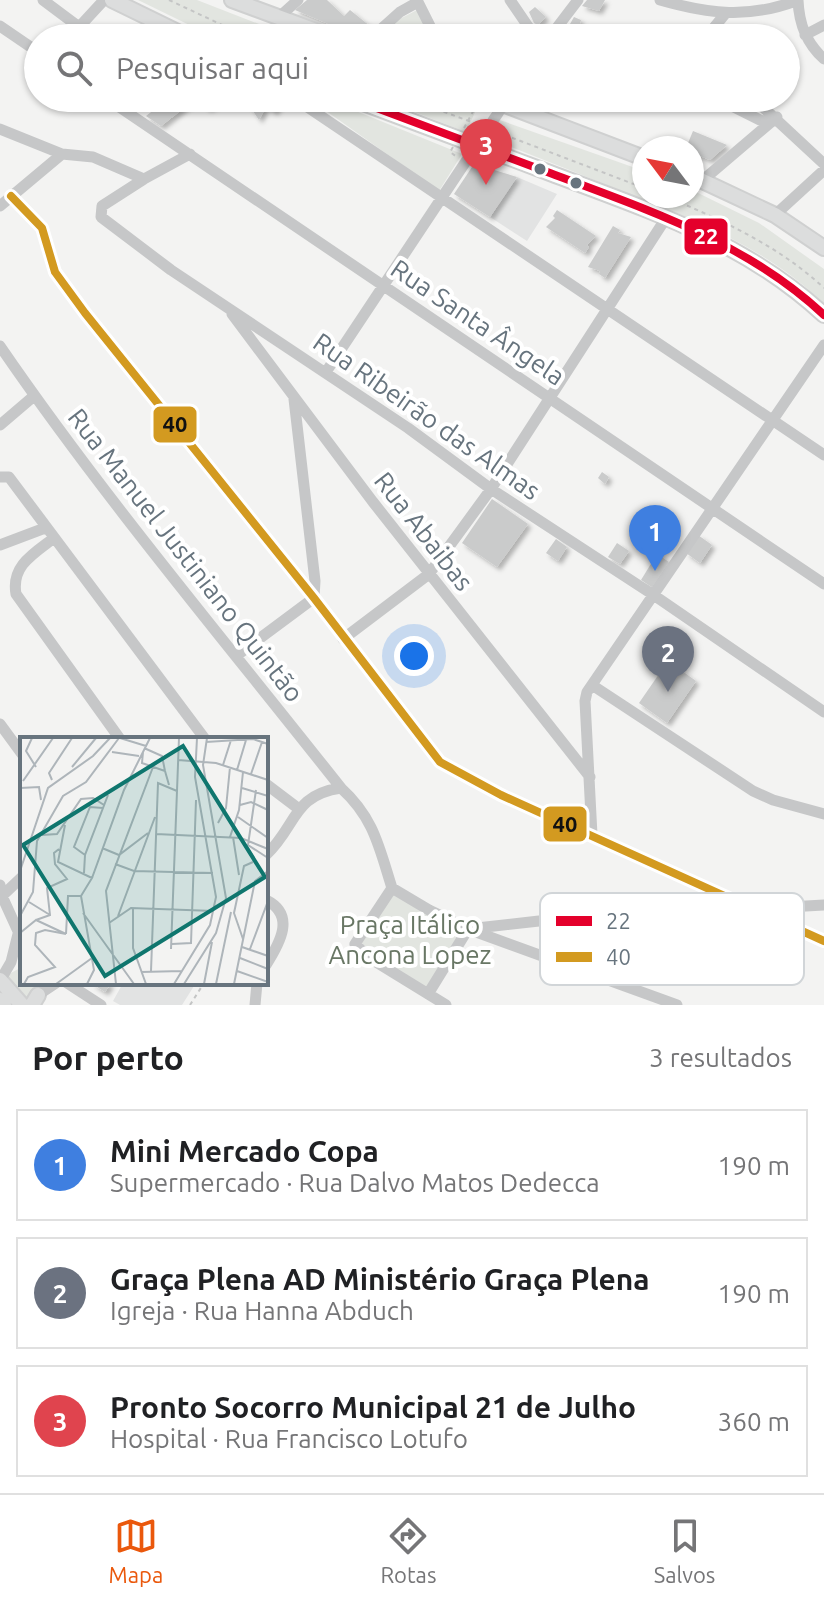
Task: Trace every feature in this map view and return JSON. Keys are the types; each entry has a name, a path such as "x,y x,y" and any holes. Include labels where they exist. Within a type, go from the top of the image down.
{"main road":[{"path":"112,0 153,24"},
{"path":"232,0 295,24"},
{"path":"387,112 709,236 779,277 824,315"},
{"path":"533,112 632,153"},
{"path":"704,181 775,215 824,248"},
{"path":"1,978 22,1005"}],"street":[{"path":"43,0 75,24"},
{"path":"82,24 104,0"},
{"path":"278,18 298,0"},
{"path":"510,0 526,24"},
{"path":"559,24 578,0"},
{"path":"660,0 725,14 766,9 798,0 805,35 824,59"},
{"path":"387,24 418,1 429,24"},
{"path":"717,24 725,14"},
{"path":"805,35 824,25"},
{"path":"2,32 24,44"},
{"name":"Rua Santa Ângela","path":"127,112 824,584"},
{"path":"315,112 824,455"},
{"path":"326,372 498,112"},
{"path":"750,112 772,121"},
{"path":"765,112 824,167 775,215"},
{"path":"704,173 772,121"},
{"path":"0,129 62,154 93,157 144,179"},
{"path":"0,206 62,154"},
{"name":"Rua Ribeirão das Almas","path":"190,154 102,206 101,217 227,308 326,372 491,489 824,712"},
{"path":"11,196 42,228 51,264 78,303 445,766 501,795 719,893"},
{"path":"343,639 429,574 491,489 666,218"},
{"name":"Rua Abaibas","path":"227,308 429,574 590,777"},
{"path":"592,835 585,701 592,685 824,345"},
{"name":"Rua Manuel Justiniano Quintão","path":"0,346 34,396 163,564 341,788 358,803 369,819 392,888"},
{"path":"0,425 34,396"},
{"path":"236,656 314,598 315,581 294,398"},
{"path":"4,477 54,538 203,737"},
{"path":"0,545 45,528"},
{"path":"54,538 22,564 16,573 16,594 119,737"},
{"path":"592,685 753,791 824,814"},
{"path":"0,724 20,751"},
{"path":"268,786 299,809"},
{"path":"268,852 299,809 314,795 341,788"},
{"path":"1,978 20,937 1,890 20,878"},
{"path":"446,1005 368,957 355,944 392,888 468,929 540,955"},
{"path":"711,889 713,893"},
{"path":"268,901 282,915 284,925 268,961"},
{"path":"804,907 824,905"},
{"path":"468,929 540,921"},
{"path":"428,994 468,929"},
{"path":"804,932 824,941"},
{"path":"1,978 20,968"},
{"path":"70,985 101,1005"},
{"path":"255,1005 257,985"},
{"path":"622,985 677,1005"}],"path":[{"path":"169,0 220,24"},
{"path":"444,112 632,183"},
{"path":"693,208 737,227 807,272 824,288"},
{"path":"190,1005 203,985"}],"shaded area":[{"path":"517,177 557,194 527,241 490,217"},
{"path":"122,985 194,986 182,1005 120,1005 113,1001"}],"green space":[{"path":"138,0 197,0 259,24 187,24"},
{"path":"419,9 425,24 391,24"},
{"path":"328,112 358,112 462,154 439,191"},
{"path":"414,112 475,112 466,132"},
{"path":"497,119 632,167 632,195 486,137"},
{"path":"704,196 759,223 824,269 824,304 755,251 664,208 704,208"},
{"name":"Praça Itálico Ancona Lopez","path":"392,888 468,929 428,994 355,945"},
{"path":"20,968 20,985 36,985 38,995 32,1005 0,979"}],"building":[{"path":"307,0 327,0 344,16 350,10 367,24 328,24 295,10"},
{"path":"587,0 605,0 599,11 582,6"},
{"path":"535,7 546,17 536,24 529,12"},
{"path":"574,17 581,20 580,24 570,24"},
{"path":"151,112 179,112 161,126 146,116"},
{"path":"693,131 727,145 710,160 704,158 704,136 691,136"},
{"path":"474,164 517,177 490,217 454,194"},
{"path":"557,210 596,236 587,245 589,247 585,253 546,227 555,218 553,216"},
{"path":"613,226 620,230 618,233 631,237 605,278 599,274 600,271 588,267"},
{"path":"602,472 609,477 605,484 598,478"},
{"path":"492,499 528,524 497,567 462,543"},
{"path":"698,535 712,545 700,563 686,553"},
{"path":"556,539 567,547 558,561 546,553"},
{"path":"617,543 629,551 620,564 608,557"},
{"path":"657,554 669,562 652,587 641,580"},
{"path":"668,661 696,681 667,723 639,703"},
{"path":"94,985 110,985 105,992"}],"transit line":[{"name":"22","path":"387,112 694,230 762,267 824,315"},
{"name":"40","path":"11,196 42,228 55,272 85,313 314,598 440,762 501,795 718,893"},
{"name":"40","path":"804,932 824,941"}],"place":[{"name":"Pronto Socorro Municipal 21 de Julho","path":"486,185"},
{"name":"Mini Mercado Copa","path":"655,571"},
{"name":"Graça Plena AD Ministério Graça Plena","path":"668,692"}]}
